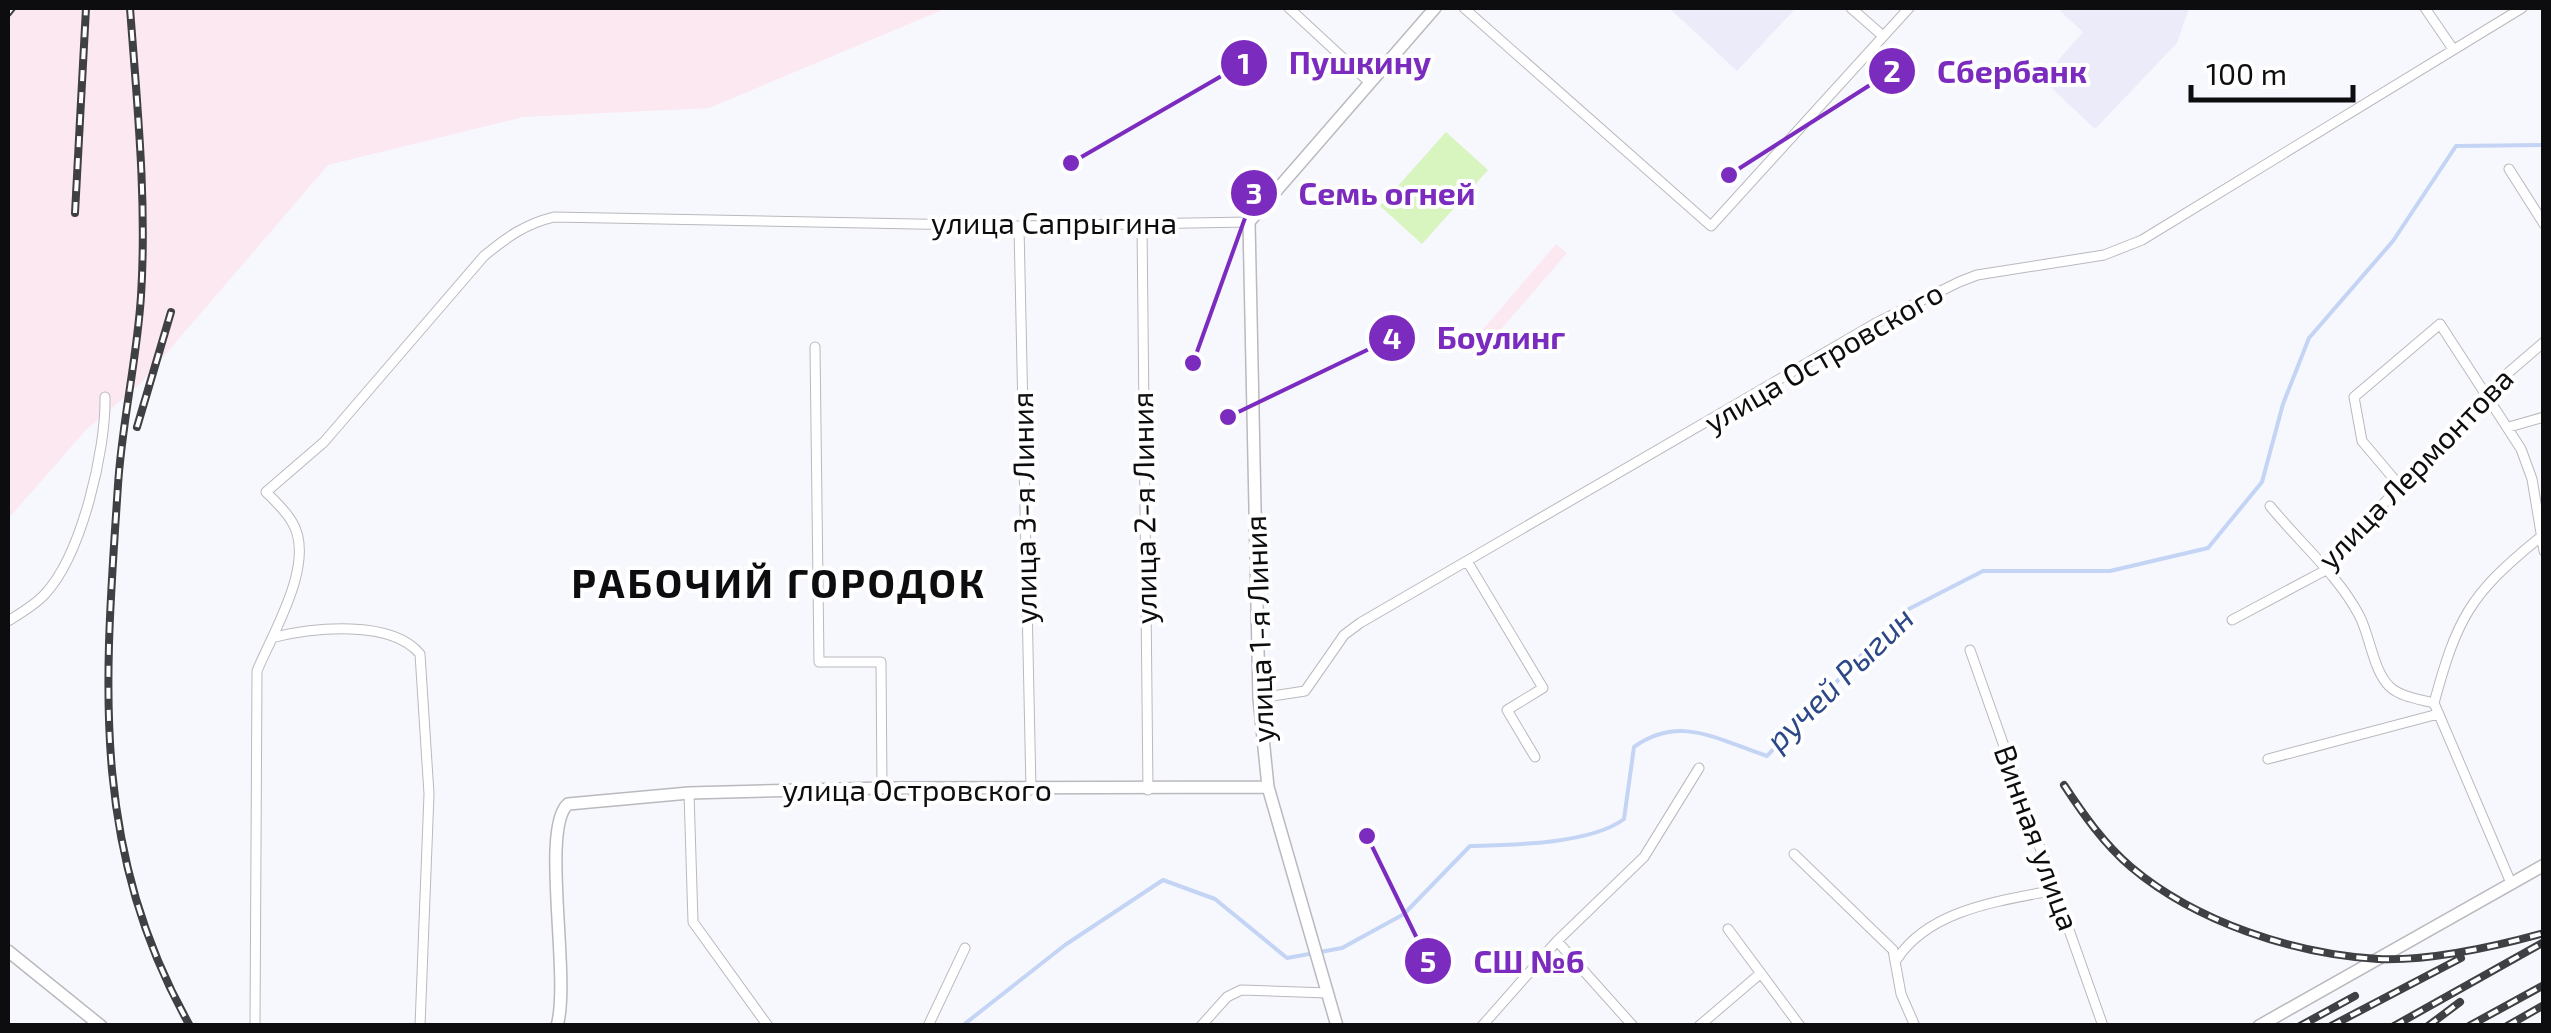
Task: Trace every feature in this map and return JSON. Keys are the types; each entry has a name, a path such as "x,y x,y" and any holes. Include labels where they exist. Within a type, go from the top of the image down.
{"street":[{"path":"1289,8 1370,83"},
{"path":"1249,222 1436,8"},
{"path":"1464,8 1711,226 1909,8"},
{"path":"1851,8 1883,36"},
{"path":"2424,8 2453,50"},
{"name":"улица Островского","path":"1259,698 1305,691 1351,629 1876,324 1976,275 2104,255 2142,240 2522,8"},
{"path":"2509,169 2544,224"},
{"name":"улица Сапрыгина","path":"275,637 294,584 297,536 294,523 266,492 324,442 484,256 528,223 574,217 1019,226 1249,222"},
{"name":"улица 1-я Линия","path":"1249,222 1259,698 1268,787 1337,1026"},
{"name":"улица 3-я Линия","path":"1019,226 1032,790"},
{"name":"улица 2-я Линия","path":"1142,226 1148,790"},
{"path":"2400,486 2362,441 2354,397 2440,324 2509,427 2532,479 2538,539 2544,551"},
{"name":"улица Лермонтова","path":"2232,620 2324,571 2488,391 2544,342"},
{"path":"816,347 819,662 882,662 882,788"},
{"path":"8,620 48,592 73,543 99,460 105,397"},
{"path":"2509,427 2544,417"},
{"path":"2270,506 2324,571 2337,580 2360,616 2386,684 2400,694 2434,703"},
{"path":"2511,884 2481,805 2434,703 2454,630 2502,568 2538,539"},
{"path":"1467,561 1543,688 1507,710 1535,757"},
{"path":"255,1026 258,671 275,637 304,630 390,636 420,654 429,794 420,1026"},
{"name":"Винная улица","path":"1970,650 2104,1026"},
{"path":"2268,759 2438,714"},
{"path":"1482,1026 1557,941 1644,857 1699,768"},
{"name":"улица Островского","path":"557,1026 562,942 554,834 568,804 689,794 882,788 1268,787"},
{"path":"689,794 692,922 768,1026"},
{"path":"1794,854 1826,889 1870,924 1898,960"},
{"path":"2259,1026 2544,865"},
{"path":"1915,1026 1898,982 1898,960 1910,942 1934,924 1981,907 2054,890"},
{"path":"1728,929 1800,1026"},
{"path":"1557,941 1633,1026"},
{"path":"928,1026 965,948"},
{"path":"8,951 101,1026"},
{"path":"1700,1026 1762,973"},
{"path":"1201,1026 1227,998 1241,990 1328,993"}],"shaded area":[{"path":"8,8 947,8 709,108 523,117 328,165 140,384 86,430 8,519"},
{"path":"1669,8 1796,8 1737,71"},
{"path":"2057,8 2189,8 2177,43 2095,129 2042,79 2083,32"},
{"path":"1556,244 1567,253 1477,357 1467,348"}],"green space":[{"path":"1446,132 1488,170 1422,244 1380,206"}],"waterway":[{"name":"ручей Рыгин","path":"962,1026 1065,945 1163,880 1215,899 1287,958 1342,948 1404,914 1470,846 1572,838 1592,834 1624,819 1634,747 1651,737 1667,732 1699,733 1767,756 1901,613 1983,571 2110,571 2208,548 2262,482 2283,404 2309,338 2393,241 2456,146 2544,145"}],"railway":[{"path":"8,13 12,8"},
{"path":"75,213 86,8"},
{"path":"130,8 143,260 113,557 108,695 111,761 119,827 134,893 157,959 190,1026"},
{"path":"137,427 171,312"},
{"path":"2064,785 2086,818 2131,867 2185,904 2247,932 2313,950 2378,959 2462,952 2544,933"},
{"path":"2394,1026 2544,942"},
{"path":"2331,1026 2461,958"},
{"path":"2469,1026 2544,985"},
{"path":"2300,1026 2355,996"},
{"path":"2428,1026 2460,1002"},
{"path":"2507,1026 2544,1005"}],"place":[{"name":"Пушкину","path":"1071,163"},
{"name":"Сбербанк","path":"1729,175"},
{"name":"Семь огней","path":"1193,363"},
{"name":"Боулинг","path":"1228,417"},
{"name":"СШ №6","path":"1367,836"}],"district":[{"name":"РАБОЧИЙ ГОРОДОК","path":"779,584"}]}
